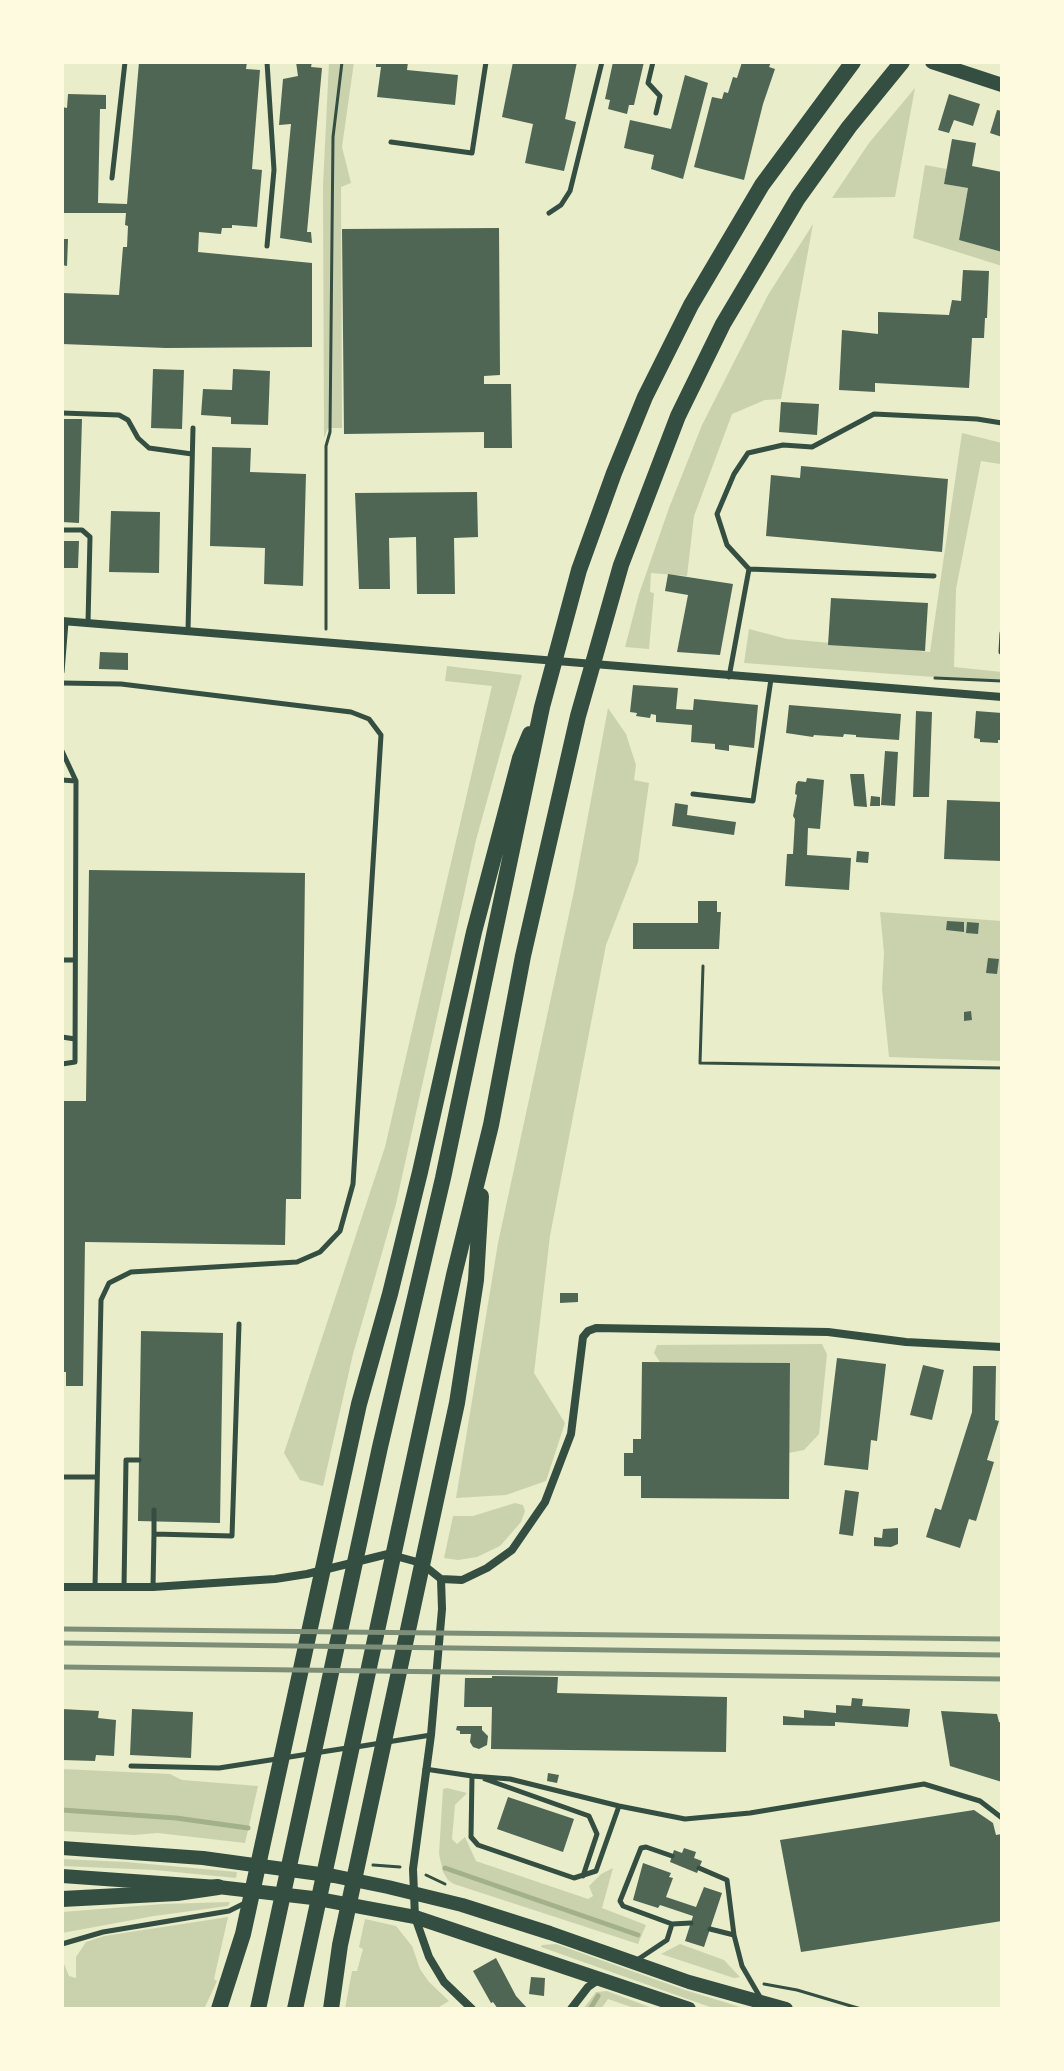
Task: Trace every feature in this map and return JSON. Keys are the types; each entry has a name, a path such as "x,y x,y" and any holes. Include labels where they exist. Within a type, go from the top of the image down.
{"highway":[{"path":"258,2009 380,1447 443,1178 542,707 579,570 635,422 669,347 716,259 762,185 853,62"},
{"path":"295,2009 454,1275 484,1159 523,956 578,716 630,538 696,376 744,286 790,211 849,127 902,62"},
{"path":"219,2009 243,1934 349,1447 420,1172 474,932 520,758 542,707"},
{"path":"331,2009 340,1945 463,1367 476,1280 484,1159"},
{"path":"62,1899 177,1893 218,1887"}],"main road":[{"path":"932,62 1002,85"},
{"path":"62,1848 203,1858 334,1876 414,1894 550,1933 786,2009"},
{"path":"62,1876 218,1887 313,1898 415,1917 689,2009"}],"street":[{"path":"64,621 1002,697"},
{"path":"62,1587 153,1587 275,1579 388,1554 421,1563 441,1579 462,1580 487,1568 512,1550 545,1502 571,1434 583,1337 596,1328 828,1332 906,1342 1002,1347"},
{"path":"441,1579 442,1609 431,1735 413,1869 415,1917 429,1957 444,1982 472,2009"},
{"path":"571,2009 588,1987 601,1978"}],"lane":[{"path":"112,178 125,62"},
{"path":"267,62 274,170 267,246"},
{"path":"391,142 472,153 486,62"},
{"path":"549,213 561,205 570,191 602,62"},
{"path":"653,62 648,83 660,96 656,113"},
{"path":"62,413 119,415 128,420 138,438 149,448 192,454"},
{"path":"934,576 749,569 727,545 717,514 734,474 748,453 783,445 812,447 874,414 1002,423"},
{"path":"188,630 193,428"},
{"path":"62,530 82,530 90,537 88,623"},
{"path":"729,677 749,569"},
{"path":"62,670 64,621"},
{"path":"1001,652 1002,633"},
{"path":"693,794 753,801 771,679"},
{"path":"62,683 121,684 351,712 369,719 381,735 353,1184 340,1231 320,1252 297,1262 131,1272 109,1283 101,1300 95,1588"},
{"path":"62,751 76,781 75,1062 62,1064"},
{"path":"62,780 76,781"},
{"path":"62,960 75,960"},
{"path":"62,1037 75,1039"},
{"path":"154,1534 232,1536 239,1324"},
{"path":"124,1587 126,1460 139,1460"},
{"path":"62,1477 97,1477"},
{"path":"153,1587 154,1510"},
{"path":"131,1766 219,1768 431,1735"},
{"path":"425,1769 510,1779 685,1819 750,1813 924,1784 980,1801 1002,1818"},
{"path":"472,1776 471,1837 478,1845 574,1878 596,1871 619,1806"},
{"path":"480,1777 589,1816 597,1834 582,1877"},
{"path":"672,1856 641,1848 620,1901 623,1906 672,1924 691,1923"},
{"path":"699,1868 727,1880 734,1935 742,1966 764,2004"},
{"path":"62,1944 103,1932 229,1911 263,1893"},
{"path":"633,1962 667,1940 672,1924"},
{"path":"710,1929 734,1935"}],"path":[{"path":"326,641 326,446 330,432 333,137 342,62"},
{"path":"923,677 1002,681"},
{"path":"703,966 700,1063 1002,1068"}],"green space":[{"path":"329,62 354,62 342,147 351,183 341,187 342,428 328,428 324,438 323,186"},
{"path":"915,88 895,197 832,198 869,143"},
{"path":"925,165 947,169 944,184 968,188 959,240 1002,252 1002,266 913,238"},
{"path":"813,224 781,399 765,400 732,414 694,516 687,576 651,573 650,592 654,593 649,649 625,647 639,594 702,425 768,295"},
{"path":"962,433 1002,443 1002,456 1000,464 981,461 956,589 954,667 1002,672 1002,682 744,663 749,629 787,639 930,652"},
{"path":"447,666 522,675 476,840 396,1204 353,1354 323,1486 300,1480 284,1453 385,1147 492,686 445,681"},
{"path":"608,708 626,734 636,765 634,780 649,783 638,862 606,945 550,1236 534,1373 565,1423 546,1481 506,1495 456,1498 498,1243 574,891"},
{"path":"880,912 1002,921 1002,1061 889,1057 882,989 884,953"},
{"path":"822,1344 827,1354 819,1434 804,1450 789,1453 790,1363 660,1362 654,1353 657,1345"},
{"path":"515,1503 523,1505 525,1511 521,1522 500,1546 477,1557 458,1560 444,1558 453,1516 473,1516"},
{"path":"62,1769 170,1774 182,1780 258,1786 245,1843 158,1833 134,1835 62,1831"},
{"path":"443,1789 467,1793 455,1805 452,1839 457,1844 465,1837 476,1861 588,1899 593,1896 589,1886 613,1868 602,1908 646,1925 638,1944 448,1880 439,1854"},
{"path":"62,1859 237,1872 236,1878 155,1870 62,1866"},
{"path":"230,1902 228,1906 62,1933 62,1912"},
{"path":"228,1917 214,1979 217,1981 204,2009 62,2009 62,1959 69,1976 76,1978 76,1957 86,1942 104,1936"},
{"path":"365,1919 396,1926 412,1946 420,1969 429,1982 449,2001 436,2009 345,2009 352,1971 357,1971 363,1949 359,1947"},
{"path":"556,1944 747,2009 710,2007 541,1947"},
{"path":"680,1944 724,1960 740,1977 734,1978 661,1954"},
{"path":"607,1991 655,2009 637,2009 608,1999 601,2009 583,2009 596,1992"}],"building":[{"path":"139,62 247,62 246,69 260,70 252,169 262,170 257,227 232,225 232,228 222,228 221,234 199,232 198,252 312,263 312,347 166,348 62,344 62,293 119,295 128,226 125,225 126,213 62,213 62,107 67,108 68,94 106,95 106,109 100,109 98,203 127,204"},
{"path":"296,62 312,62 311,67 322,68 307,232 311,232 312,243 280,238 291,124 279,125 283,79 298,76"},
{"path":"376,62 408,62 407,70 458,75 455,105 377,97 381,67 376,67"},
{"path":"513,62 577,62 565,119 576,122 564,171 525,163 533,124 502,117"},
{"path":"613,62 644,62 634,105 629,105 627,114 608,109 610,100 605,99"},
{"path":"742,62 771,62 769,67 775,69 744,180 694,167 712,97 722,99 724,92 728,93"},
{"path":"685,75 708,83 683,179 651,169 654,155 624,148 630,120 671,129"},
{"path":"949,94 980,104 973,126 954,120 949,133 938,130"},
{"path":"997,110 1002,111 1002,137 990,133"},
{"path":"952,139 976,143 972,166 1002,172 1002,252 959,240 968,188 944,184"},
{"path":"499,228 500,375 484,376 484,384 511,384 512,448 484,448 484,432 344,434 342,229"},
{"path":"62,239 68,239 67,266 62,265"},
{"path":"963,270 989,271 984,338 972,338 969,388 875,383 875,392 839,390 842,330 878,334 878,312 949,315 952,300 961,301"},
{"path":"153,369 184,370 182,429 151,428"},
{"path":"233,369 270,371 268,425 231,424 231,417 201,415 203,389 232,390"},
{"path":"781,402 819,404 817,435 779,432"},
{"path":"62,419 82,419 79,523 62,522"},
{"path":"212,447 251,448 250,472 306,474 303,586 264,584 265,548 210,546"},
{"path":"801,466 948,479 942,552 766,536 771,475 800,478"},
{"path":"477,492 478,537 454,538 455,594 417,594 416,537 389,538 390,589 359,589 355,493"},
{"path":"111,511 160,512 159,573 109,572"},
{"path":"62,541 79,541 78,568 62,568"},
{"path":"668,574 733,584 720,655 677,652 688,595 665,591"},
{"path":"831,598 928,603 925,651 828,645"},
{"path":"100,652 128,653 128,670 99,669"},
{"path":"633,685 678,688 676,709 693,710 694,699 758,705 754,748 729,745 729,751 715,749 715,744 691,742 692,725 656,722 656,715 651,714 650,718 636,716 637,713 630,712"},
{"path":"789,705 901,714 899,740 844,734 843,737 813,737 786,733"},
{"path":"916,711 932,712 929,797 913,797"},
{"path":"976,711 1002,713 1002,740 998,743 980,742 980,739 974,738"},
{"path":"885,751 898,752 895,806 881,805"},
{"path":"850,774 864,774 867,807 854,806"},
{"path":"807,778 824,780 820,829 808,828 807,855 851,858 849,890 785,886 787,854 793,854 796,784 798,781 806,782"},
{"path":"871,796 880,797 880,806 870,806"},
{"path":"947,800 1002,802 1002,861 944,859"},
{"path":"675,803 688,805 687,815 736,822 734,835 672,826"},
{"path":"857,851 869,852 868,863 856,862"},
{"path":"89,870 305,873 301,1199 286,1199 285,1245 85,1242 83,1386 66,1386 66,1372 62,1372 62,1101 86,1101"},
{"path":"698,901 717,901 717,912 721,912 719,949 633,949 633,923 698,923"},
{"path":"947,921 964,922 964,932 946,930"},
{"path":"967,922 979,923 978,934 966,933"},
{"path":"988,958 999,959 997,974 986,973"},
{"path":"971,1011 972,1020 964,1021 964,1012"},
{"path":"560,1293 578,1293 578,1302 560,1303"},
{"path":"141,1331 223,1333 220,1523 138,1521"},
{"path":"837,1358 886,1364 877,1441 871,1440 868,1470 824,1465"},
{"path":"642,1362 790,1363 789,1499 641,1498 641,1476 624,1476 624,1453 633,1453 633,1439 641,1439"},
{"path":"923,1365 944,1370 932,1420 910,1415"},
{"path":"973,1366 996,1366 995,1420 999,1421 987,1460 994,1462 976,1521 969,1519 960,1548 926,1537 935,1508 941,1510 972,1412"},
{"path":"845,1490 859,1492 853,1536 839,1534"},
{"path":"898,1528 898,1544 891,1547 874,1546 874,1537 882,1538 883,1529"},
{"path":"558,1677 557,1693 727,1697 726,1752 491,1749 492,1707 464,1707 465,1678"},
{"path":"852,1698 863,1699 862,1706 910,1709 908,1727 835,1722 835,1726 783,1725 783,1716 804,1718 804,1710 836,1713 836,1705 851,1706"},
{"path":"62,1709 99,1711 98,1718 116,1720 114,1756 96,1755 95,1761 62,1760"},
{"path":"132,1709 193,1712 191,1758 130,1755"},
{"path":"941,1711 997,1714 1002,1723 1002,1782 950,1766"},
{"path":"457,1726 482,1726 488,1736 487,1745 479,1749 473,1747 471,1734 460,1734"},
{"path":"548,1773 559,1775 557,1783 547,1781"},
{"path":"508,1797 574,1819 563,1852 497,1829"},
{"path":"974,1810 993,1823 996,1835 1002,1834 1002,1921 801,1952 780,1840"},
{"path":"684,1848 696,1852 694,1858 702,1861 697,1873 670,1862 674,1850 682,1853"},
{"path":"643,1863 671,1873 669,1877 673,1878 666,1897 696,1907 704,1887 722,1893 704,1947 685,1941 693,1916 633,1900"},
{"path":"496,1958 516,1996 528,2009 498,2009 491,2003 473,1971"},
{"path":"531,1977 545,1978 544,1996 529,1994"}],"waterway":[{"path":"62,1810 176,1818 248,1828"},
{"path":"445,1868 638,1935"},
{"path":"590,2009 598,1996"}],"railway":[{"path":"62,1629 1002,1639"},
{"path":"62,1643 1002,1655"},
{"path":"62,1667 1002,1679"}]}
